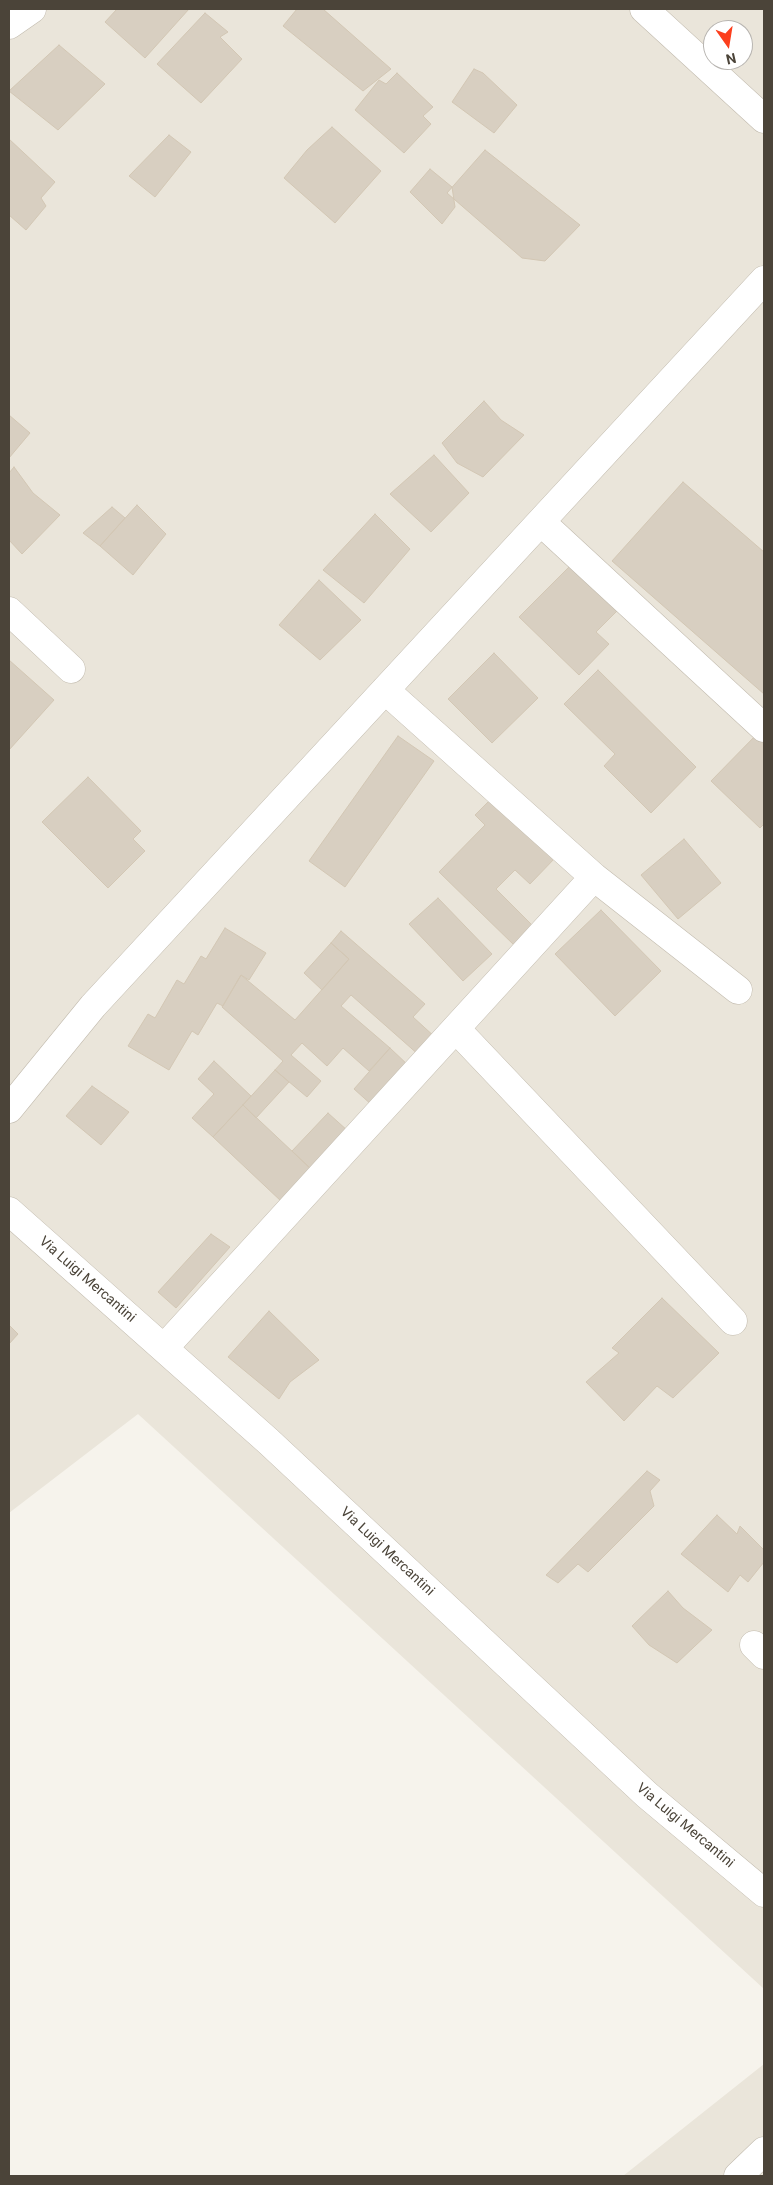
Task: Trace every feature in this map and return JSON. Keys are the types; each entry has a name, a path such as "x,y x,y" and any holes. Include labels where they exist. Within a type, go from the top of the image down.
{"street":[{"path":"9,25 32,9"},
{"path":"644,9 764,119"},
{"path":"9,1109 93,1006 764,280"},
{"path":"541,522 764,728"},
{"path":"9,611 71,668"},
{"path":"385,690 594,877 738,990"},
{"path":"164,1348 594,877"},
{"path":"456,1029 733,1321"},
{"name":"Via Luigi Mercantini","path":"9,1211 268,1440 647,1795 764,1893"},
{"path":"738,2176 764,2152"}],"shaded area":[{"path":"9,9 764,9 764,1989 138,1414 9,1513"},
{"path":"764,2064 764,2176 623,2176"}],"building":[{"path":"117,9 189,9 145,58 105,22"},
{"path":"297,9 323,9 391,69 363,91 283,26"},
{"path":"205,13 228,32 220,37 242,59 201,103 157,64"},
{"path":"59,45 105,84 58,130 9,91"},
{"path":"474,69 483,73 517,105 494,133 452,102"},
{"path":"397,73 433,107 423,116 431,124 404,153 355,110 379,80 386,84"},
{"path":"332,127 381,171 335,223 284,178 307,150"},
{"path":"169,135 191,152 155,197 129,176"},
{"path":"9,139 55,182 41,198 46,206 26,230 9,215"},
{"path":"485,150 580,225 545,261 522,258 447,193"},
{"path":"430,169 452,187 455,207 442,224 410,192"},
{"path":"484,401 501,420 524,435 483,477 457,463 442,443"},
{"path":"9,415 30,433 9,458"},
{"path":"434,455 469,493 431,532 390,494"},
{"path":"14,467 33,493 60,515 22,554 9,540 9,473"},
{"path":"683,482 764,552 764,694 612,561"},
{"path":"137,505 166,534 133,575 100,546"},
{"path":"112,507 125,518 100,546 83,533"},
{"path":"375,514 410,549 364,603 323,570"},
{"path":"572,564 618,610 596,632 609,644 579,675 519,617"},
{"path":"319,580 361,620 320,660 279,625"},
{"path":"494,653 538,698 492,743 448,699"},
{"path":"9,660 54,700 9,750"},
{"path":"598,670 696,767 651,813 604,766 615,754 564,704"},
{"path":"759,732 764,738 764,824 760,828 711,781"},
{"path":"398,736 434,761 345,887 309,861"},
{"path":"88,777 141,831 133,839 145,851 108,888 42,822"},
{"path":"493,797 555,858 530,884 515,870 496,889 534,927 515,946 439,872 485,825 475,815"},
{"path":"684,839 721,883 678,919 641,875"},
{"path":"438,898 492,954 463,981 409,924"},
{"path":"601,910 661,971 615,1016 555,954"},
{"path":"225,928 266,953 249,980 241,975 223,1006 217,1003 198,1035 192,1031 169,1070 128,1046 148,1014 155,1018 177,980 184,984 201,956 206,959"},
{"path":"341,931 425,1004 413,1017 436,1038 420,1056 351,995 341,1006 390,1048 369,1071 343,1048 327,1066 302,1043 291,1055 321,1081 307,1097 275,1070 283,1061 222,1007 241,975 295,1020 349,959 331,943"},
{"path":"331,943 349,959 322,990 304,973"},
{"path":"390,1048 409,1066 373,1106 354,1089"},
{"path":"214,1061 251,1096 213,1137 192,1118 214,1094 198,1079"},
{"path":"275,1070 289,1082 256,1118 243,1105"},
{"path":"92,1086 129,1112 101,1145 66,1116"},
{"path":"243,1105 312,1170 282,1202 213,1137"},
{"path":"328,1113 348,1131 312,1170 292,1151"},
{"path":"211,1234 230,1247 176,1308 158,1292"},
{"path":"662,1298 719,1353 673,1398 657,1386 624,1421 586,1382 619,1353 612,1348"},
{"path":"269,1311 319,1360 290,1382 279,1399 228,1357"},
{"path":"9,1325 18,1334 9,1344"},
{"path":"647,1471 660,1480 650,1491 654,1506 588,1572 578,1564 558,1583 546,1575"},
{"path":"717,1515 737,1534 740,1526 764,1550 764,1562 748,1582 740,1575 728,1592 681,1554"},
{"path":"668,1591 683,1608 712,1630 677,1663 649,1645 632,1626"}]}
